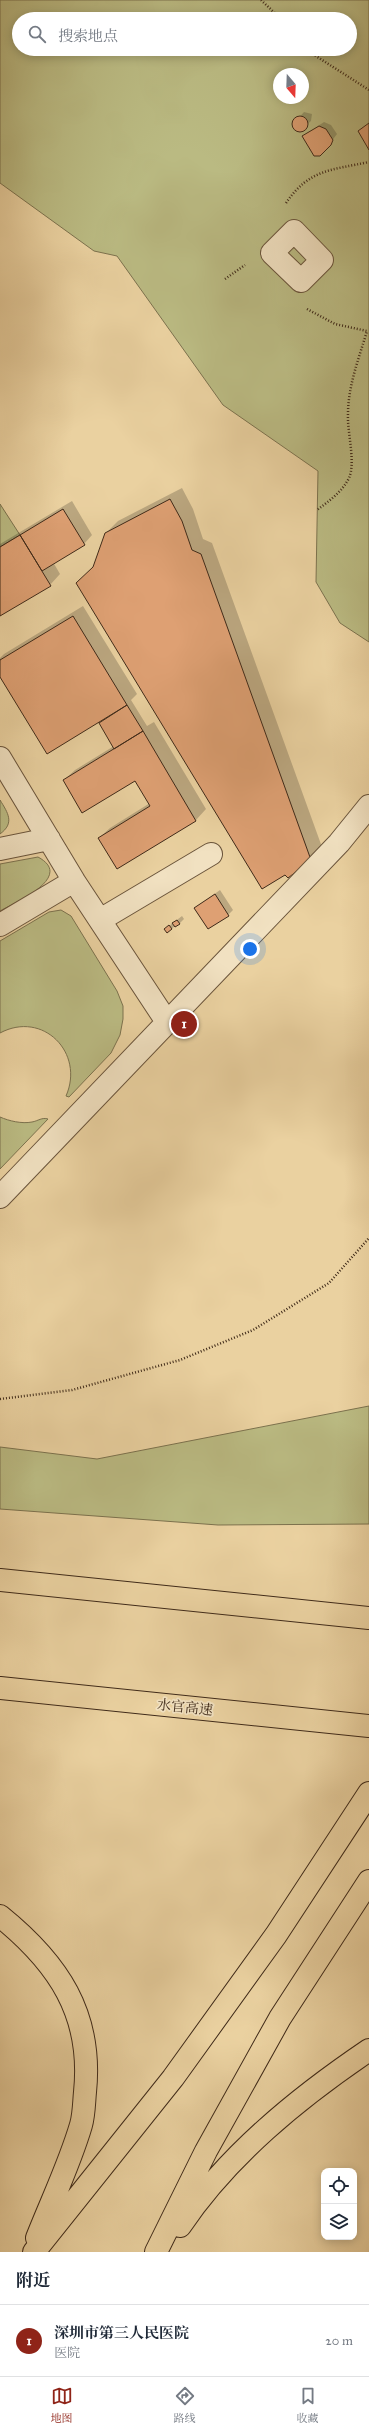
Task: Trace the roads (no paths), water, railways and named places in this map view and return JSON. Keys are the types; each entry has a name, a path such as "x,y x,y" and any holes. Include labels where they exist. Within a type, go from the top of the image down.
{"highway":[{"path":"0,1580 369,1618"},
{"name":"水官高速","path":"0,1688 369,1726"},
{"path":"33,2252 173,2078 276,1935 369,1793"},
{"path":"156,2252 206,2151 280,2018 369,1881"},
{"path":"0,1916 26,1937 62,1979 80,2019 87,2073 82,2124 33,2252"},
{"path":"162,2252 223,2170 278,2120 341,2069 369,2050"}],"lane":[{"path":"0,758 74,881 167,1022"},
{"path":"0,1197 339,843 369,806"},
{"path":"0,849 49,839"},
{"path":"100,920 211,854"},
{"path":"0,925 74,881"}],"place":[{"name":"深圳市第三人民医院","path":"184,1024"}]}
